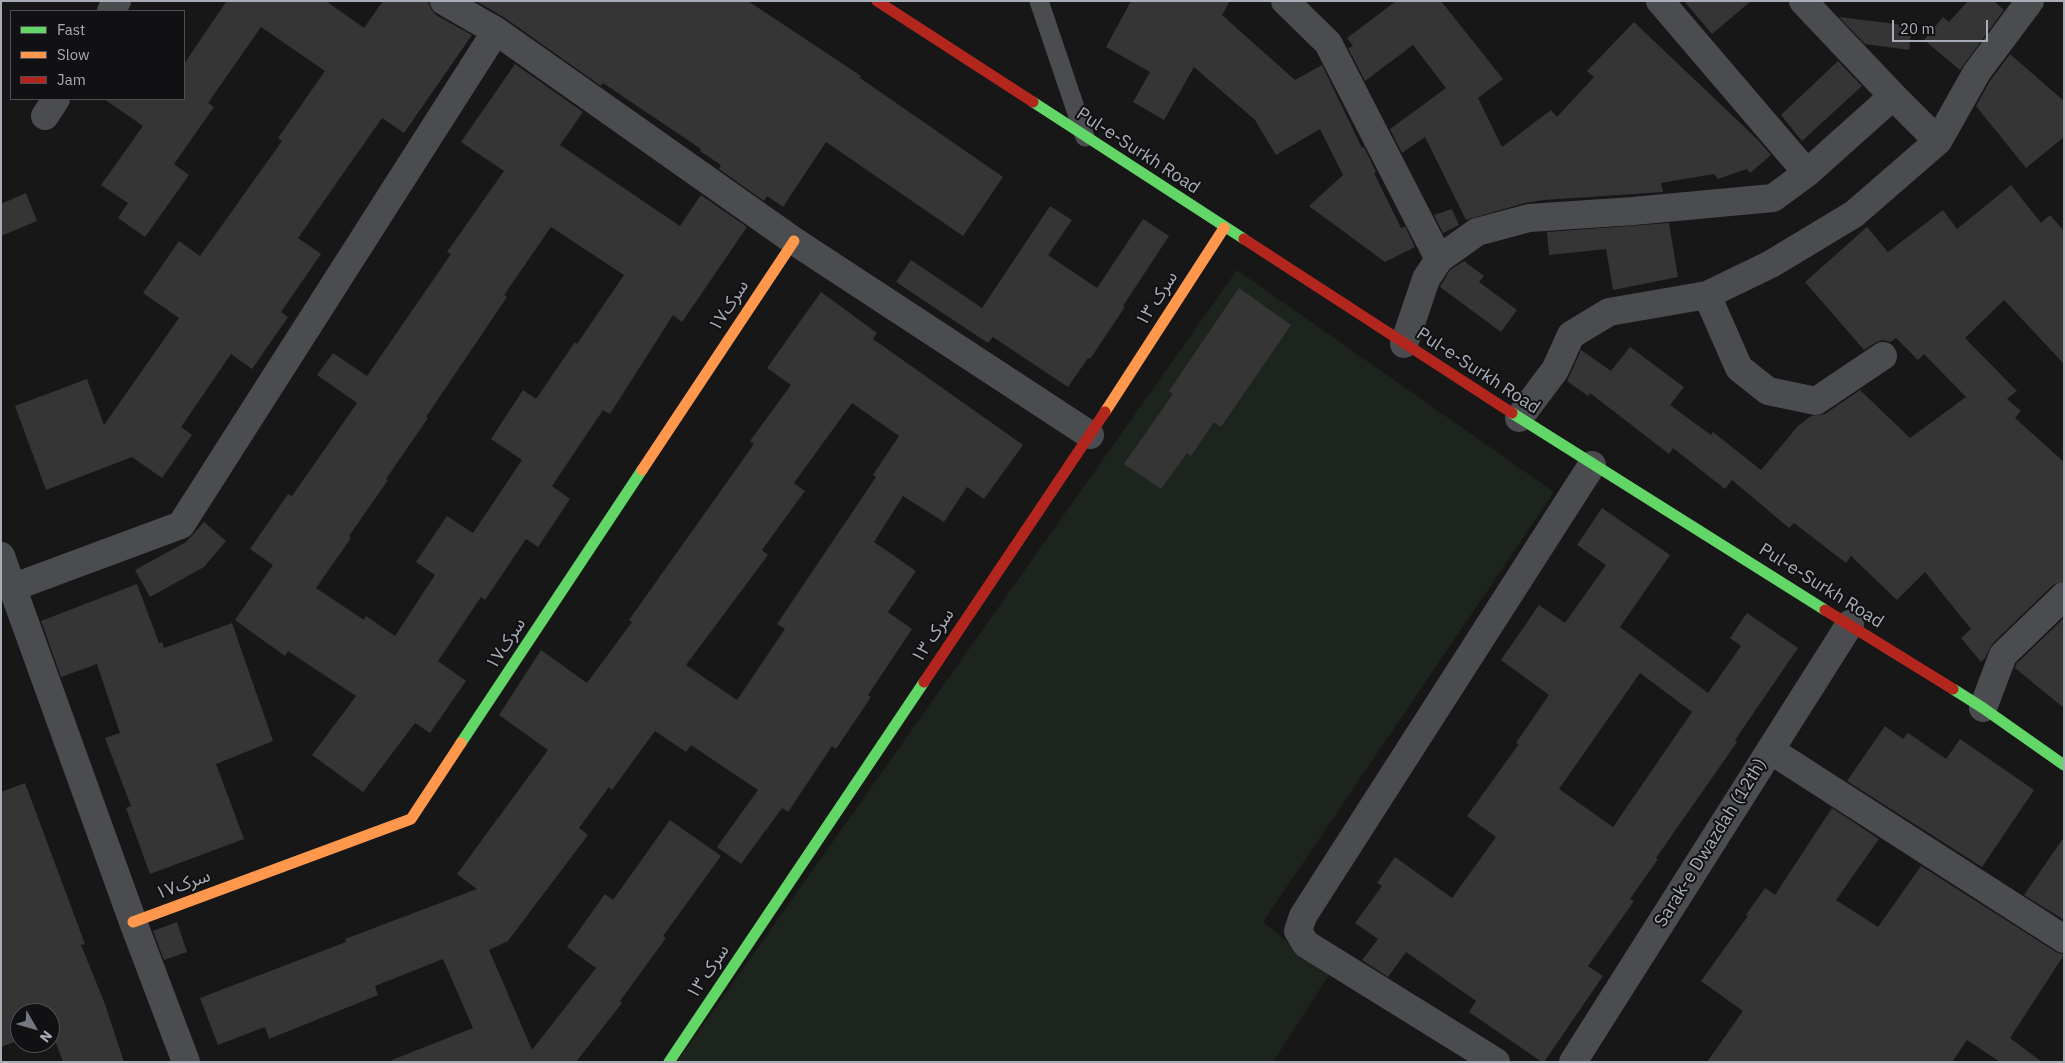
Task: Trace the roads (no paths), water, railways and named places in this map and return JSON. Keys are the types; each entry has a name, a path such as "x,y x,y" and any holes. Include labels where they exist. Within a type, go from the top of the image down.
{"street":[{"path":"444,1 496,31 794,241 1090,435"},
{"name":"Pul-e-Surkh Road","path":"877,1 1224,228 1592,465 1983,708 2064,765"},
{"path":"1660,1 1807,173"},
{"path":"1804,1 1938,141"},
{"path":"1519,418 1555,370 1572,335 1609,312 1707,295 1771,264 1854,214 1938,141 1977,72 2030,1"},
{"path":"1287,2 1328,43 1439,259"},
{"path":"14,588 181,525 496,31"},
{"path":"1404,344 1426,279 1439,259 1478,232 1529,218 1774,198 1807,173 1893,96"},
{"name":"سرک ۱۳","path":"668,1062 1090,435 1224,228"},
{"name":"سرک۱۷","path":"133,922 411,819 794,241"},
{"path":"1707,295 1740,368 1768,391 1816,401 1883,356"},
{"path":"1496,1062 1306,944 1298,932 1308,908 1592,465"},
{"path":"1,556 133,922 186,1062"},
{"path":"1983,708 2003,655 2064,596"},
{"name":"Sarak-e Dwazdah (12th)","path":"1573,1062 1850,624"},
{"path":"1770,750 2064,939"}],"lane":[{"path":"1039,1 1085,137"}]}
